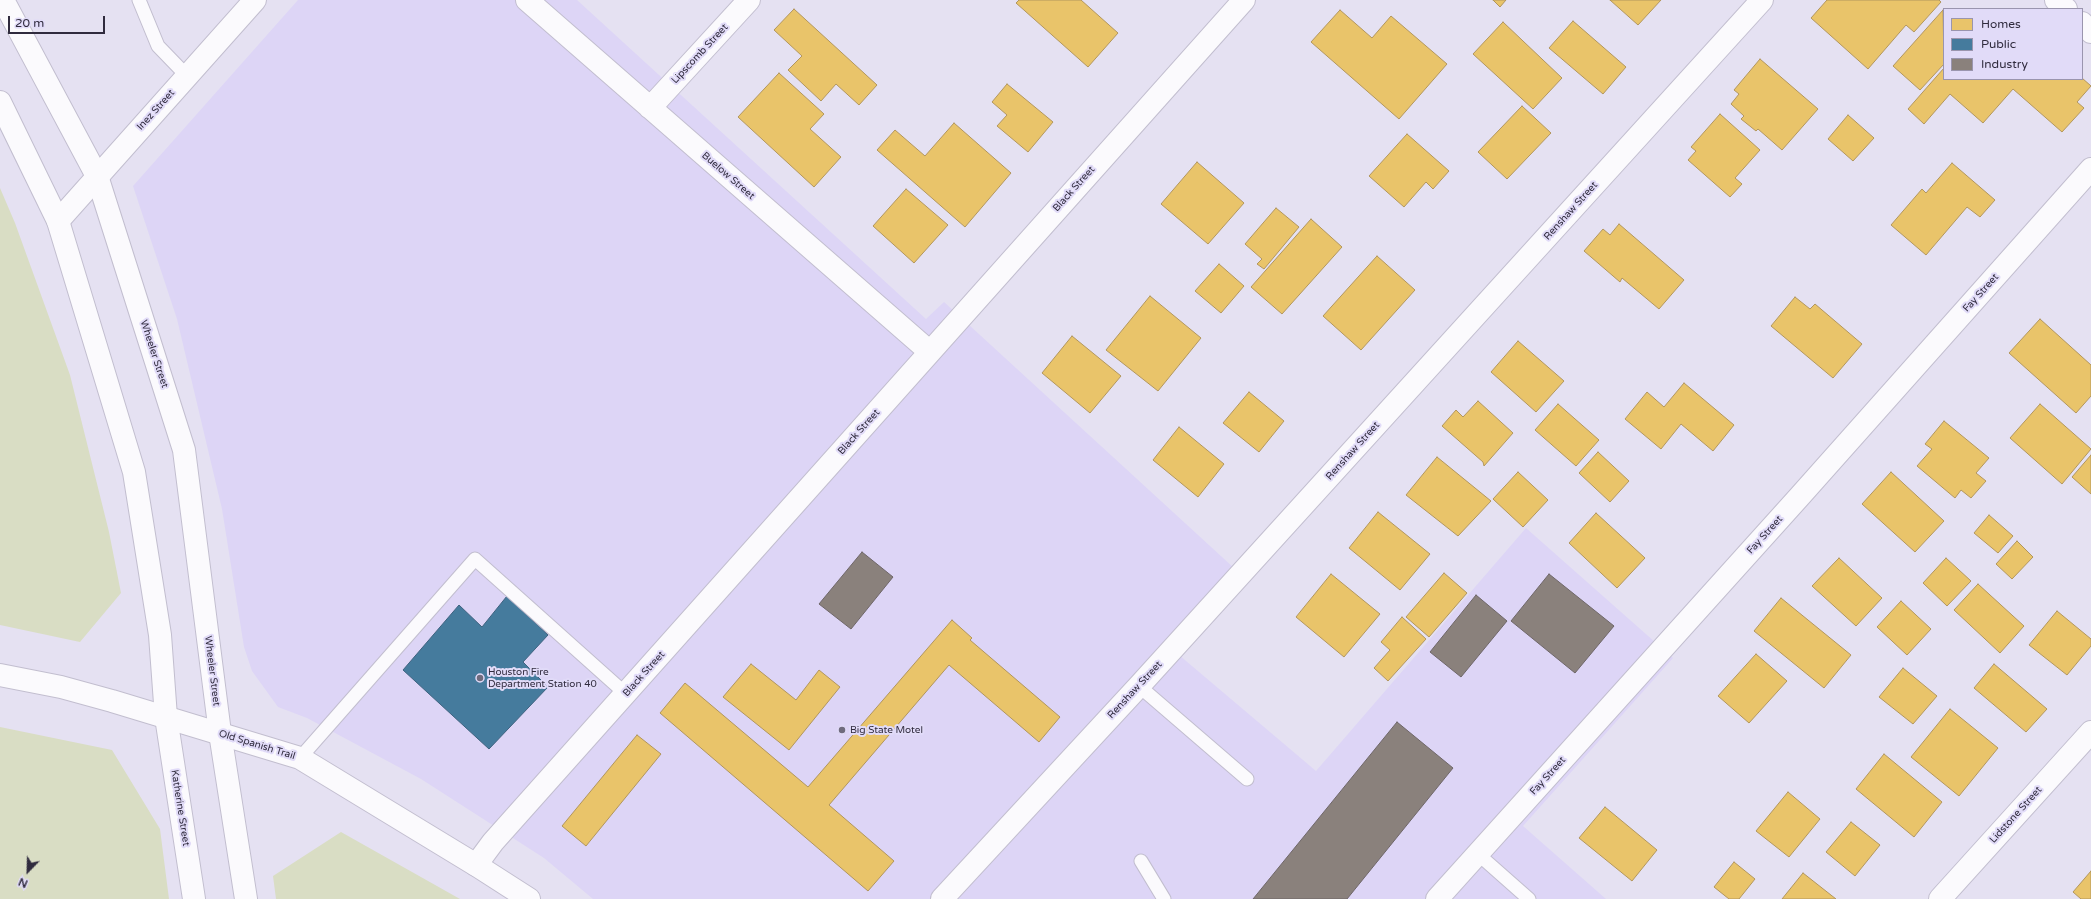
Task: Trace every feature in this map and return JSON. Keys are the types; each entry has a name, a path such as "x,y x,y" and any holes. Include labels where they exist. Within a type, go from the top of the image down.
{"street":[{"name":"Wheeler Street","path":"3,0 97,176 184,450 220,734"},
{"name":"Inez Street","path":"58,221 255,0"},
{"name":"Buelow Street","path":"527,0 930,352"},
{"name":"Lipscomb Street","path":"650,108 750,0"},
{"name":"Black Street","path":"476,865 493,842 1244,0"},
{"name":"Renshaw Street","path":"942,899 1139,686 1762,0"},
{"path":"2056,0 2065,8"},
{"path":"2083,24 2091,32"},
{"path":"0,102 58,221 134,472 160,635 166,717"},
{"name":"Fay Street","path":"1437,899 1800,496 2091,169"},
{"name":"Old Spanish Trail","path":"0,676 61,687 300,758 529,899"},
{"name":"Katherine Street","path":"166,717 194,899"},
{"name":"Lidstone Street","path":"1940,899 2091,732"},
{"path":"220,734 246,899"}],"lane":[{"path":"139,0 158,46 187,76"},
{"path":"300,758 475,559 626,694"},
{"path":"1139,686 1247,779"},
{"path":"1478,854 1529,899"},
{"path":"1141,861 1164,899"}],"shaded area":[{"path":"298,0 577,0 926,319 944,302 1246,579 1179,655 1316,771 1526,528 1673,658 1523,826 1606,899 593,899 544,858 421,779 307,718 278,707 252,671 244,647 222,509 177,319 133,186"}],"green space":[{"path":"0,188 15,223 70,375 109,532 121,593 80,642 0,625"},
{"path":"0,727 112,750 160,829 169,899 0,899"},
{"path":"341,832 460,899 276,899 273,876"}],"building: Homes":[{"path":"1019,0 1081,0 1118,33 1088,67 1016,3"},
{"path":"1493,0 1506,0 1500,7"},
{"path":"1610,0 1661,0 1638,25"},
{"path":"1827,0 1939,0 1941,2 1914,32 1906,25 1868,69 1811,18"},
{"path":"794,9 877,85 859,105 836,84 821,101 788,70 802,56 774,30"},
{"path":"1340,10 1372,38 1391,16 1447,64 1399,119 1311,42"},
{"path":"1943,10 1943,65 1920,90 1893,66"},
{"path":"1573,21 1626,67 1603,94 1549,48"},
{"path":"1503,22 1562,78 1533,109 1473,54"},
{"path":"1760,59 1818,109 1782,150 1758,129 1756,131 1741,119 1744,116 1731,104 1739,94 1734,90"},
{"path":"1943,69 1943,80 2083,79 2091,86 2077,102 2084,108 2062,132 2013,89 1983,123 1950,94 1924,124 1908,109"},
{"path":"779,73 824,114 810,129 841,157 814,187 738,117"},
{"path":"1007,84 1053,122 1028,152 997,126 1007,115 992,102"},
{"path":"1522,106 1551,133 1507,179 1478,152"},
{"path":"1720,114 1760,150 1735,178 1742,184 1730,197 1688,160 1696,151 1691,147"},
{"path":"1848,115 1874,138 1853,161 1828,139"},
{"path":"954,123 1011,173 965,227 877,150 895,130 925,156"},
{"path":"1407,134 1449,171 1433,189 1426,182 1404,207 1369,176"},
{"path":"1197,162 1244,203 1208,244 1161,204"},
{"path":"1952,163 1995,200 1980,217 1967,207 1926,255 1891,225 1922,189 1926,193"},
{"path":"906,189 948,225 914,263 873,226"},
{"path":"1276,208 1299,227 1264,269 1257,264 1262,259 1245,244"},
{"path":"1311,219 1342,247 1282,314 1251,287"},
{"path":"1619,224 1684,280 1659,309 1622,278 1620,282 1584,251 1603,229 1610,235"},
{"path":"1377,256 1415,290 1361,350 1323,316"},
{"path":"1219,264 1244,286 1221,313 1195,291"},
{"path":"1150,296 1201,338 1158,391 1106,350"},
{"path":"1795,297 1810,309 1815,304 1862,344 1833,378 1771,326"},
{"path":"2040,319 2091,365 2091,396 2076,413 2009,353"},
{"path":"1072,336 1121,376 1090,413 1042,373"},
{"path":"1518,341 1564,381 1536,412 1491,372"},
{"path":"1684,383 1734,425 1713,451 1681,424 1661,449 1625,419 1647,392 1664,407"},
{"path":"1249,392 1284,421 1259,452 1223,423"},
{"path":"1478,401 1513,433 1484,466 1483,462 1442,426 1456,410 1463,417"},
{"path":"1558,404 1599,440 1576,466 1535,430"},
{"path":"2040,404 2091,449 2062,484 2010,438"},
{"path":"1944,421 1989,458 1976,473 1986,481 1971,498 1961,490 1955,498 1917,466 1932,449 1925,444"},
{"path":"1179,427 1224,464 1198,497 1153,460"},
{"path":"1598,452 1629,481 1610,502 1579,473"},
{"path":"2091,455 2091,494 2072,477"},
{"path":"1437,457 1491,501 1458,536 1406,495"},
{"path":"1518,472 1548,500 1523,527 1493,499"},
{"path":"1891,472 1944,521 1915,552 1862,504"},
{"path":"1378,512 1430,554 1400,590 1349,548"},
{"path":"1596,513 1645,558 1617,588 1569,543"},
{"path":"1989,515 2013,536 1998,553 1974,533"},
{"path":"2017,541 2033,557 2012,579 1996,564"},
{"path":"1839,558 1882,598 1856,626 1812,586"},
{"path":"1946,558 1971,581 1947,606 1923,583"},
{"path":"1444,573 1467,593 1429,637 1406,617"},
{"path":"1331,574 1380,614 1344,657 1296,617"},
{"path":"1978,584 2024,626 2000,653 1954,610"},
{"path":"1781,598 1851,655 1824,688 1754,631"},
{"path":"1901,601 1931,629 1907,655 1877,627"},
{"path":"2057,611 2091,639 2091,646 2067,675 2029,645"},
{"path":"1402,617 1426,639 1388,681 1374,668 1390,650 1381,642"},
{"path":"952,620 972,638 970,640 1060,717 1039,742 949,665 829,805 894,861 868,891 660,713 685,683 808,787"},
{"path":"1756,654 1787,681 1749,723 1718,696"},
{"path":"751,664 796,700 819,670 840,687 789,750 723,697"},
{"path":"1994,664 2047,709 2026,732 1974,688"},
{"path":"1903,668 1937,696 1913,724 1879,697"},
{"path":"1950,709 1998,748 1959,796 1911,757"},
{"path":"637,735 661,754 586,846 562,826"},
{"path":"1884,754 1942,802 1914,837 1856,789"},
{"path":"1788,792 1820,819 1789,857 1756,831"},
{"path":"1605,807 1657,850 1632,881 1579,838"},
{"path":"1851,822 1880,845 1855,876 1826,852"},
{"path":"1734,862 1755,879 1739,899 1729,899 1714,887"},
{"path":"2091,871 2091,899 2081,899 2073,892"},
{"path":"1803,873 1836,899 1782,899"}],"building: Public":[{"path":"507,596 548,635 523,662 548,687 489,749 403,670 459,605 482,627"}],"building: Industry":[{"path":"862,552 893,577 851,629 819,604"},
{"path":"1549,574 1614,626 1575,673 1511,621"},
{"path":"1476,595 1507,621 1461,677 1430,652"},
{"path":"1397,722 1453,768 1347,899 1253,899"}],"place":[{"name":"Houston Fire Department Station 40","path":"480,678"},
{"name":"Big State Motel","path":"842,730"}]}
